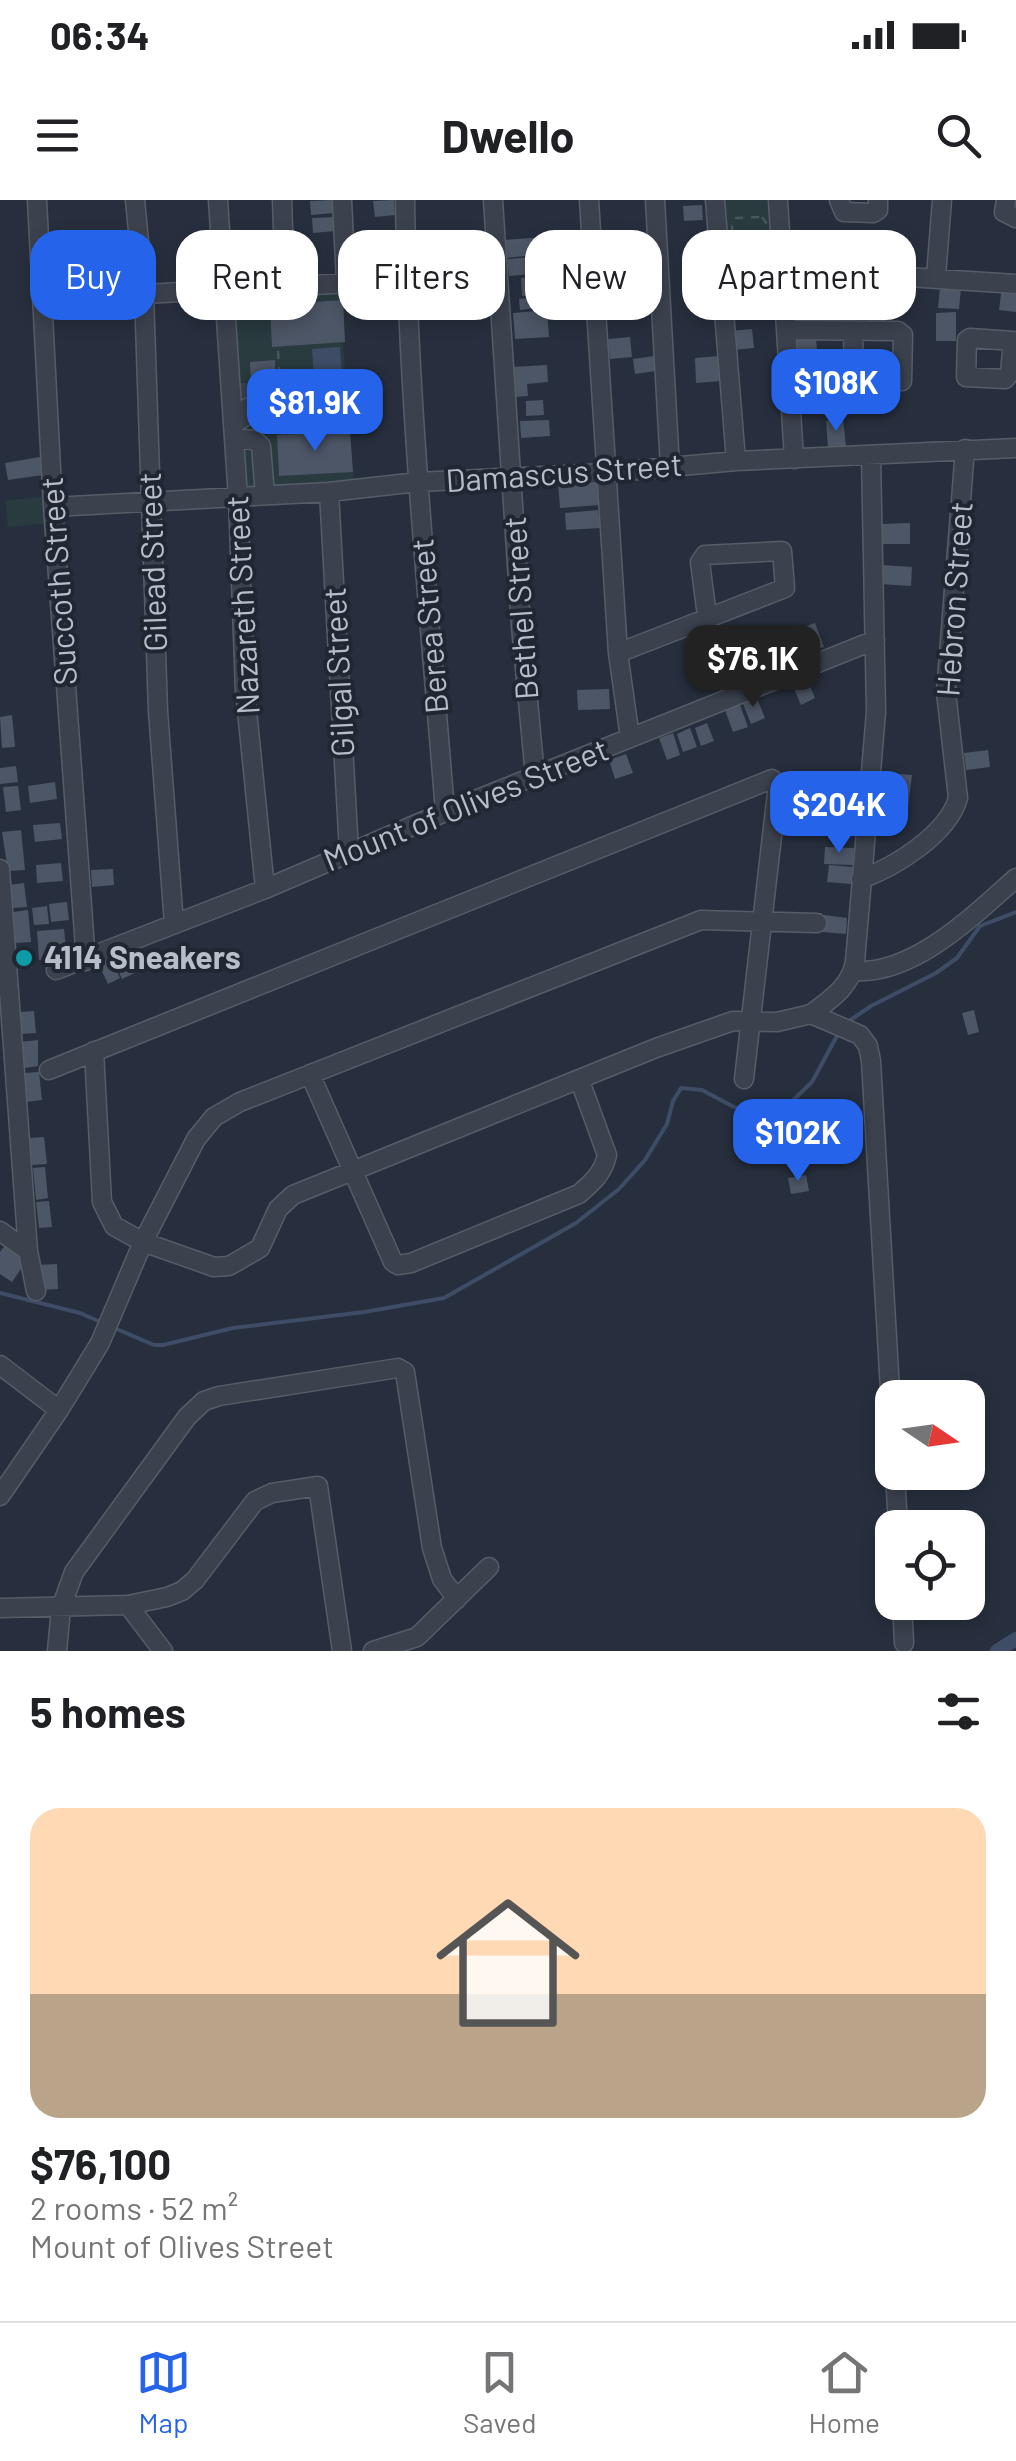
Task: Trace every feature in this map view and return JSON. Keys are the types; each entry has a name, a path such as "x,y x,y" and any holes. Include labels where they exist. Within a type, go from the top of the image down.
{"street":[{"name":"Succoth Street","path":"37,200 53,507 86,961"},
{"name":"Gilead Street","path":"135,200 138,230"},
{"name":"Nazareth Street","path":"218,200 220,230"},
{"path":"282,200 283,230"},
{"path":"342,200 343,230"},
{"name":"Berea Street","path":"405,200 405,230"},
{"name":"Bethel Street","path":"493,200 521,626 535,776"},
{"path":"589,200 618,654 630,738"},
{"path":"655,200 670,467"},
{"path":"716,200 736,461"},
{"path":"778,200 781,230"},
{"path":"839,200 844,212 873,213 878,210 878,200"},
{"path":"936,276 942,200"},
{"path":"1006,200 1004,212 1016,218"},
{"path":"916,275 1016,284"},
{"name":"Gilead Street","path":"145,320 158,711 174,924"},
{"name":"Nazareth Street","path":"226,320 238,498 245,691 265,890"},
{"name":"Berea Street","path":"408,320 445,812"},
{"path":"787,320 794,459"},
{"path":"787,330 852,332"},
{"path":"228,358 245,382"},
{"path":"247,408 234,431 261,446 266,495"},
{"name":"Damascus Street","path":"53,507 329,492 418,482 736,461 1016,448"},
{"name":"Hebron Street","path":"861,879 885,870 942,827 954,813 958,798 946,692 965,449"},
{"path":"94,1051 102,1202 114,1226 143,1242 214,1267 229,1266 260,1248 278,1208 293,1195 671,1043 733,1021 778,1022 811,1014 837,995 853,972 876,712 871,456"},
{"name":"Gilgal Street","path":"329,492 349,852"},
{"path":"618,654 784,588 782,551 704,555 700,562 708,616"},
{"name":"Mount of Olives Street","path":"56,970 265,890 445,812 876,640"},
{"path":"49,1070 772,779 778,784 744,1079"},
{"path":"0,868 28,1251 36,1291"},
{"path":"853,972 905,962 960,926 1016,878"},
{"path":"0,1496 100,1343 143,1242 196,1139 214,1117 240,1102 701,920 817,923"},
{"path":"811,1014 860,1036 868,1046 889,1380"},
{"path":"310,1074 393,1262 410,1263 579,1194 600,1175 607,1155 580,1082"},
{"path":"0,1231 28,1251"},
{"path":"0,1365 59,1410"},
{"path":"56,1651 61,1608 74,1572 186,1418 204,1401 398,1368 405,1372 432,1548 442,1579 457,1599"},
{"path":"0,1608 128,1605 182,1591 195,1580 255,1501 272,1493 318,1486 342,1651"},
{"path":"374,1651 418,1637 489,1568"},
{"path":"128,1605 163,1651"},
{"path":"903,1620 904,1643"}],"path":[{"path":"762,217 768,224 768,233 771,298 765,306 744,308 738,302 732,226 735,218 762,217"},
{"path":"278,352 283,435"},
{"path":"280,384 302,383"},
{"path":"280,391 303,390"}],"shaded area":[{"path":"719,200 776,200 778,230 722,230"},
{"path":"338,290 354,486 244,491 234,320 318,320 318,291"},
{"path":"48,496 51,523 8,527 5,501"}],"water":[{"path":"340,347 344,405 316,407 312,349"}],"building":[{"path":"333,200 334,213 311,215 310,201"},
{"path":"394,200 395,215 375,217 373,201"},
{"path":"702,205 703,220 684,221 683,206"},
{"path":"334,217 335,231 313,230 312,218"},
{"path":"525,238 525,256 506,258 505,240"},
{"path":"525,258 525,275 509,276 507,259"},
{"path":"521,278 525,278 525,296 522,296"},
{"path":"1002,286 1016,288 1016,312 999,310"},
{"path":"940,287 961,288 959,309 938,308"},
{"path":"338,300 338,320 344,320 345,342 272,347 271,320 318,320 318,302"},
{"path":"525,312 525,320 548,320 549,337 515,339 513,313"},
{"path":"956,312 956,341 936,341 936,313"},
{"path":"752,329 754,348 731,350 729,331"},
{"path":"630,337 632,357 610,359 608,339"},
{"path":"816,339 818,362 795,363 794,340"},
{"path":"654,356 656,371 635,374 633,359"},
{"path":"719,356 721,381 696,383 695,358"},
{"path":"275,360 277,415 253,416 241,405 240,386 251,386 250,362"},
{"path":"547,365 548,382 527,384 528,396 514,397 512,367"},
{"path":"820,381 821,402 798,403 797,383"},
{"path":"543,400 544,415 526,416 526,401"},
{"path":"843,419 846,446 828,448 826,421"},
{"path":"549,420 550,436 521,438 520,421"},
{"path":"350,431 353,472 279,476 277,435"},
{"path":"40,457 43,475 8,480 5,463"},
{"path":"597,479 599,505 560,508 558,482"},
{"path":"598,510 600,528 566,530 565,513"},
{"path":"910,523 910,544 882,544 882,524"},
{"path":"881,565 912,567 911,586 880,584"},
{"path":"815,623 824,647 801,655 793,631"},
{"path":"806,677 815,698 801,705 792,684"},
{"path":"609,689 610,709 578,710 577,690"},
{"path":"756,696 765,718 751,724 742,701"},
{"path":"739,702 748,727 733,732 724,707"},
{"path":"12,715 15,747 2,748 0,717"},
{"path":"707,723 714,741 701,746 695,728"},
{"path":"690,728 697,747 683,752 677,734"},
{"path":"673,733 680,755 667,760 659,738"},
{"path":"988,750 990,767 966,770 964,753"},
{"path":"626,754 633,773 615,779 609,760"},
{"path":"16,766 18,782 0,784 0,768"},
{"path":"888,773 912,775 908,808 885,806"},
{"path":"55,782 57,799 30,803 28,786"},
{"path":"18,786 21,810 6,812 3,787"},
{"path":"60,823 62,839 35,842 33,825"},
{"path":"21,830 25,870 8,871 2,832"},
{"path":"825,847 854,848 853,865 824,864"},
{"path":"61,863 63,881 37,883 36,865"},
{"path":"829,865 853,867 851,884 827,882"},
{"path":"113,869 114,885 92,887 91,870"},
{"path":"24,883 27,907 12,908 9,885"},
{"path":"67,902 69,920 51,922 49,904"},
{"path":"47,906 49,924 34,925 32,908"},
{"path":"28,910 31,942 15,943 13,912"},
{"path":"824,915 847,918 846,934 822,932"},
{"path":"64,929 67,958 39,960 37,931"},
{"name":"4114 Sneakers","path":"30,947 32,968 19,970 17,948"},
{"path":"126,950 137,972 122,979 112,957"},
{"path":"111,959 120,978 108,984 99,965"},
{"path":"974,1010 979,1032 968,1035 962,1013"},
{"path":"34,1011 36,1033 22,1034 20,1012"},
{"path":"38,1040 38,1066 25,1068 20,1042"},
{"path":"39,1072 42,1100 27,1102 24,1073"},
{"path":"44,1137 47,1164 32,1165 29,1138"},
{"path":"45,1167 48,1198 36,1200 33,1168"},
{"path":"806,1175 809,1191 791,1194 788,1178"},
{"path":"49,1201 52,1227 39,1228 36,1202"},
{"path":"5,1245 27,1260 12,1282 0,1274 0,1252"},
{"path":"57,1264 58,1289 38,1290 37,1265"}],"waterway":[{"path":"846,1023 957,958 980,926 1016,912"},
{"path":"112,1327 163,1345 233,1328 444,1298 576,1223 619,1189 645,1160 667,1124 681,1088 702,1090 734,1107 779,1114 812,1082 838,1034"},
{"path":"0,1293 80,1313 103,1323"},
{"path":"997,1651 1016,1639"}],"tunnel":[{"path":"245,383 247,408"}],"place":[{"name":"4114 Sneakers","path":"24,958"}]}
